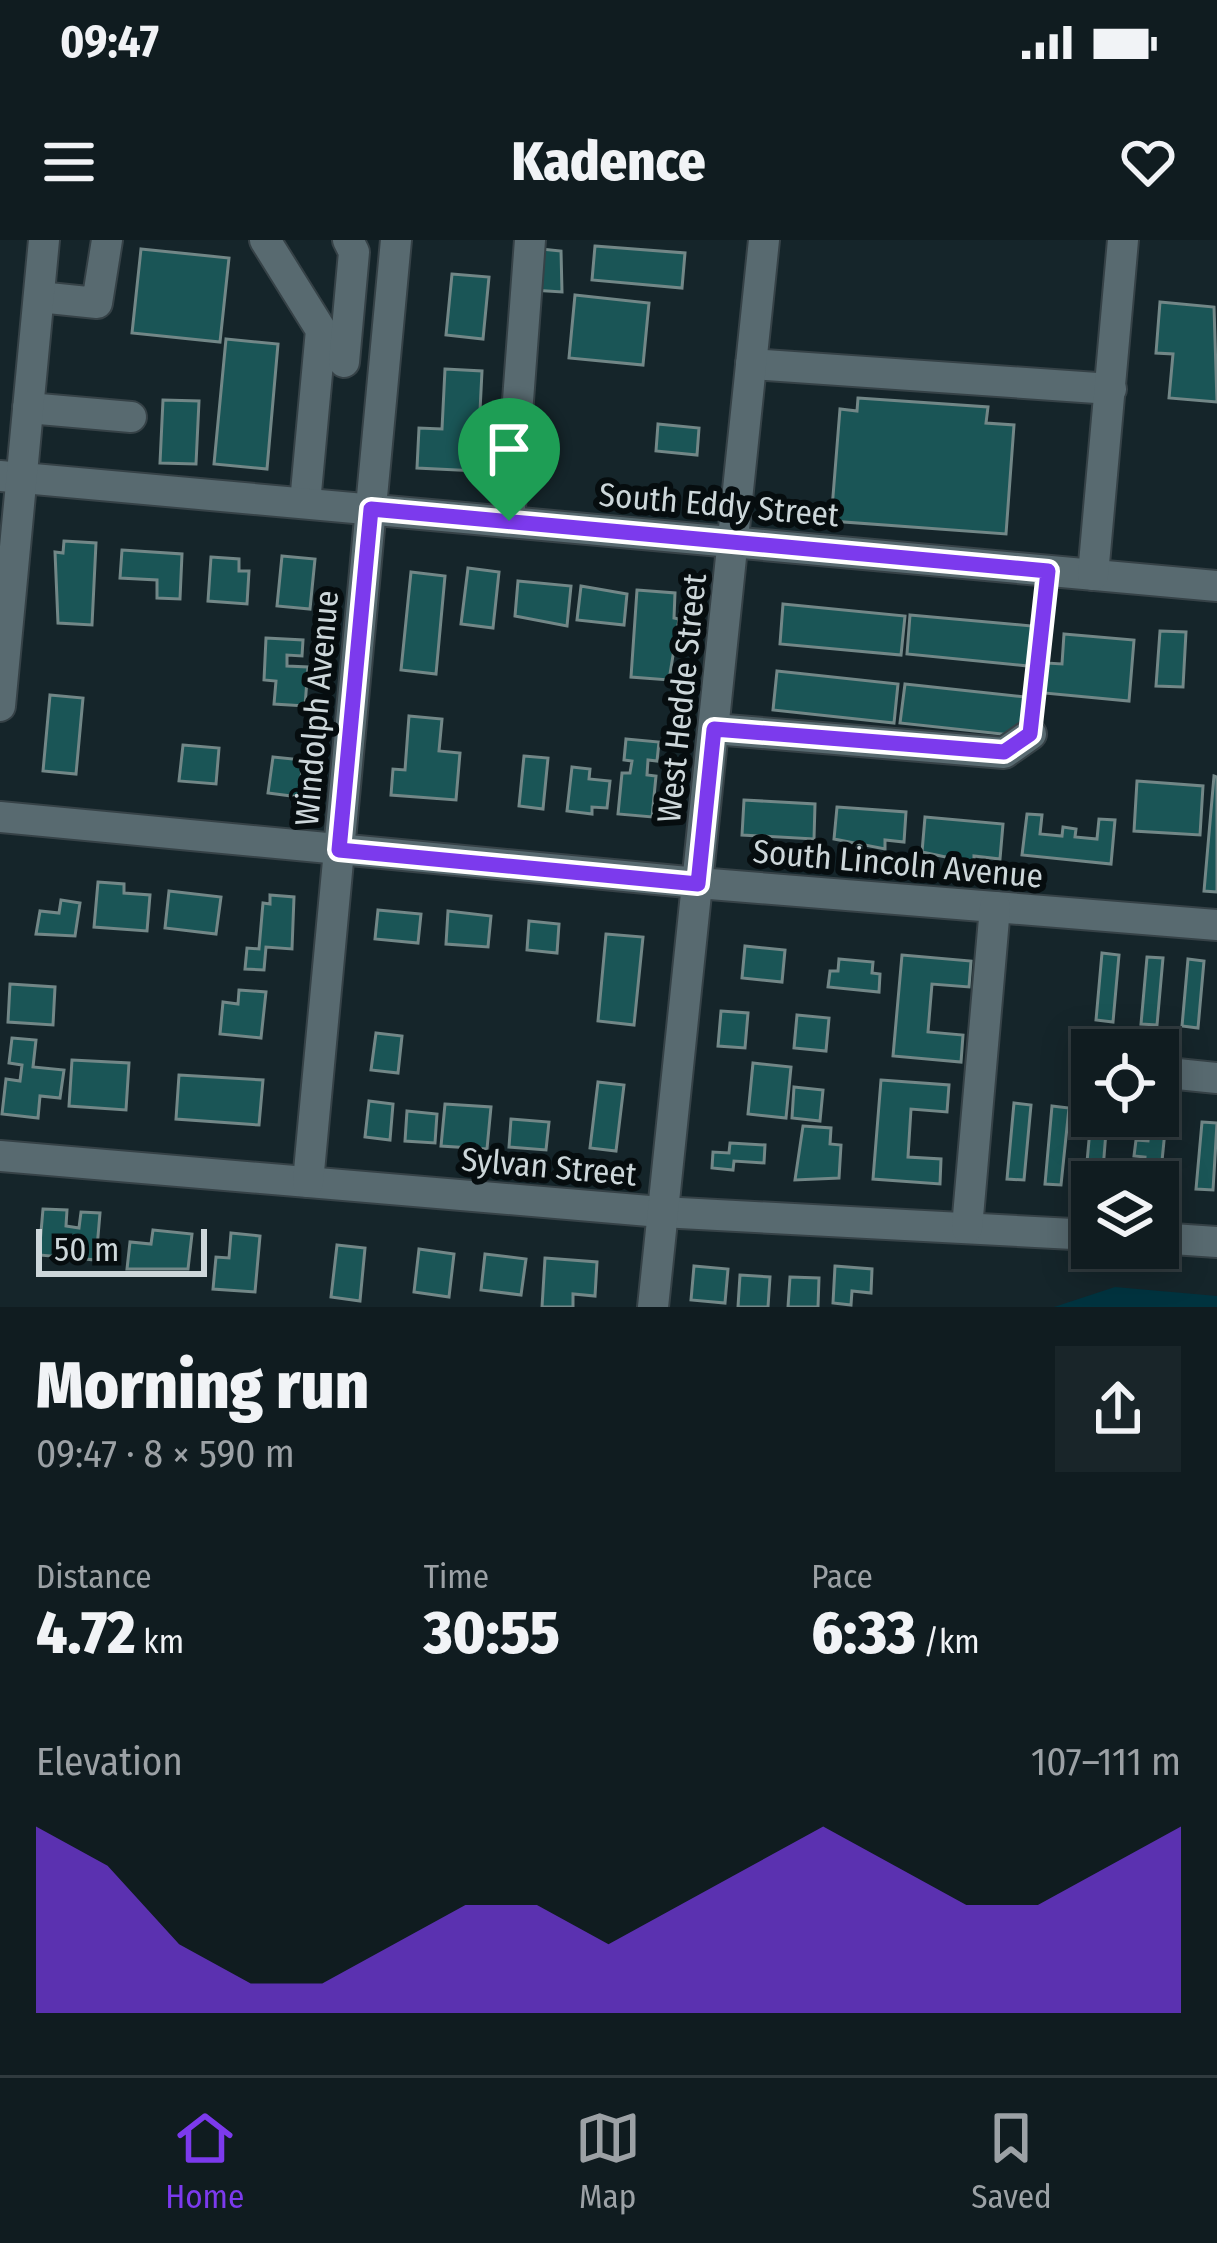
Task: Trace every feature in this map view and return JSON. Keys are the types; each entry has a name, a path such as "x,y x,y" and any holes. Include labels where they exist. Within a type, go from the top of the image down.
{"street":[{"path":"0,706 11,477 28,408 44,240"},
{"path":"39,297 97,303 107,240"},
{"path":"305,503 355,252 348,240"},
{"name":"Windolph Avenue","path":"308,1182 396,240"},
{"path":"509,521 530,240"},
{"name":"West Hedde Street","path":"653,1307 764,240"},
{"path":"1093,574 1123,240"},
{"path":"273,243 321,330 331,361"},
{"path":"331,361 384,365"},
{"path":"751,364 1111,389"},
{"path":"28,408 131,417"},
{"name":"South Eddy Street","path":"11,477 1217,586"},
{"path":"714,729 1004,752 1030,734"},
{"name":"South Lincoln Avenue","path":"0,817 698,884 1217,925"},
{"path":"967,1228 995,908"},
{"path":"1179,1074 1217,1078"},
{"name":"Sylvan Street","path":"0,1156 661,1212 1071,1234"},
{"path":"1179,1239 1217,1242"}],"path":[{"path":"1030,734 1048,571"}],"shaded area":[{"path":"1115,1287 1217,1296 1217,1307 1054,1307"}],"building":[{"path":"595,246 685,253 682,288 592,280"},
{"path":"141,249 229,258 220,342 132,333"},
{"path":"541,249 561,251 562,292 533,290"},
{"path":"452,274 489,277 483,339 446,335"},
{"path":"575,295 649,303 643,365 569,358"},
{"path":"1160,302 1214,307 1217,402 1169,398 1173,354 1156,353"},
{"path":"226,339 278,344 267,469 214,464"},
{"path":"445,369 482,371 477,471 417,468 419,428 442,429"},
{"path":"858,398 988,407 986,423 1014,425 1006,534 831,521 840,409 857,411"},
{"path":"163,400 199,401 196,464 160,463"},
{"path":"658,424 699,428 697,455 656,451"},
{"path":"64,541 96,543 92,625 58,623 55,552 63,553"},
{"path":"122,550 182,554 180,599 157,598 157,580 120,578"},
{"path":"282,556 315,559 310,609 277,606"},
{"path":"211,557 239,559 239,571 249,571 247,604 208,601"},
{"path":"468,568 499,572 493,628 461,624"},
{"path":"411,572 445,576 436,674 401,670"},
{"path":"518,581 571,586 567,626 515,616"},
{"path":"581,586 627,594 624,625 577,620"},
{"path":"637,590 675,593 674,618 679,619 669,680 631,677"},
{"path":"783,604 905,616 901,655 780,644"},
{"path":"910,615 1032,626 1028,666 907,654"},
{"path":"1160,631 1186,632 1183,687 1156,686"},
{"path":"1064,634 1134,640 1129,701 1044,693 1047,663 1062,664"},
{"path":"266,638 303,640 302,656 287,655 287,666 308,667 305,706 274,704 276,681 264,680"},
{"path":"777,671 898,684 894,723 773,710"},
{"path":"905,684 1026,697 1021,736 900,723"},
{"path":"50,695 83,698 76,774 43,771"},
{"path":"409,716 442,719 439,751 460,753 456,800 391,795 393,769 405,770"},
{"path":"626,739 659,742 657,761 648,760 647,775 656,776 652,817 618,814 622,773 630,773 632,761 624,760"},
{"path":"183,745 219,748 216,784 179,781"},
{"path":"524,756 548,758 543,809 519,806"},
{"path":"273,757 303,760 299,797 268,793"},
{"path":"572,767 590,769 589,779 610,781 607,808 592,807 592,814 567,811"},
{"path":"1217,777 1217,892 1204,891"},
{"path":"1137,781 1203,786 1200,835 1134,831"},
{"path":"744,800 815,804 814,839 742,835"},
{"path":"837,807 906,812 904,842 885,840 885,849 834,839"},
{"path":"1027,814 1042,815 1040,834 1062,836 1063,827 1076,829 1075,837 1097,839 1099,819 1115,820 1111,864 1022,855"},
{"path":"925,817 1003,824 1000,859 974,856 974,863 922,852"},
{"path":"98,882 124,884 124,893 150,895 147,931 94,927"},
{"path":"169,891 221,897 216,934 165,928"},
{"path":"270,895 294,897 292,949 266,947 264,970 245,969 247,948 259,949 263,903 270,904"},
{"path":"61,900 80,903 75,936 36,934 40,911 59,913"},
{"path":"378,910 421,914 418,943 375,939"},
{"path":"448,911 491,916 488,947 446,944"},
{"path":"529,921 559,924 557,953 527,950"},
{"path":"606,934 643,937 634,1025 598,1021"},
{"path":"745,946 785,950 782,982 742,978"},
{"path":"1102,953 1119,955 1113,1022 1096,1020"},
{"path":"902,955 971,961 969,987 932,984 928,1032 963,1035 961,1062 893,1056"},
{"path":"1147,957 1163,958 1157,1025 1141,1024"},
{"path":"839,959 873,962 872,973 880,974 879,992 828,987 830,971 838,971"},
{"path":"1188,959 1204,961 1198,1028 1182,1026"},
{"path":"10,984 55,987 53,1025 8,1022"},
{"path":"239,990 266,992 261,1038 220,1034 223,1002 238,1004"},
{"path":"721,1011 748,1013 745,1048 718,1046"},
{"path":"797,1015 829,1018 826,1051 794,1048"},
{"path":"376,1033 402,1036 398,1073 371,1070"},
{"path":"12,1038 36,1040 33,1067 64,1070 60,1098 40,1096 38,1118 2,1114 6,1079 20,1081 22,1065 9,1063"},
{"path":"72,1060 129,1063 126,1110 69,1106"},
{"path":"753,1063 791,1067 786,1118 748,1114"},
{"path":"179,1075 263,1080 259,1125 176,1119"},
{"path":"881,1080 949,1085 947,1112 911,1109 908,1157 941,1159 940,1184 873,1179"},
{"path":"598,1082 624,1085 616,1151 590,1148"},
{"path":"794,1087 823,1090 820,1121 792,1118"},
{"path":"369,1101 393,1104 390,1140 365,1137"},
{"path":"1014,1103 1031,1105 1024,1180 1007,1179"},
{"path":"445,1104 491,1107 487,1149 441,1146"},
{"path":"1052,1106 1069,1108 1061,1185 1045,1184"},
{"path":"407,1111 437,1114 435,1143 405,1141"},
{"path":"511,1119 549,1122 546,1150 509,1147"},
{"path":"1202,1122 1217,1123 1213,1190 1196,1189"},
{"path":"803,1126 831,1128 830,1144 841,1145 839,1178 795,1180"},
{"path":"1089,1137 1106,1137 1104,1161 1087,1161"},
{"path":"1148,1137 1164,1137 1162,1161 1134,1156 1136,1140 1148,1141"},
{"path":"730,1143 765,1145 764,1163 734,1161 733,1170 712,1168 713,1152 729,1153"},
{"path":"43,1209 67,1210 66,1226 79,1228 81,1212 100,1213 96,1260 39,1255"},
{"path":"153,1230 192,1234 188,1269 127,1269 130,1242 151,1244"},
{"path":"231,1233 260,1236 255,1292 213,1289 216,1257 229,1258"},
{"path":"337,1245 365,1248 360,1301 331,1297"},
{"path":"419,1249 454,1254 449,1297 414,1292"},
{"path":"485,1254 526,1259 521,1295 481,1290"},
{"path":"545,1258 597,1262 595,1296 573,1294 573,1307 542,1307"},
{"path":"694,1266 728,1269 725,1303 691,1300"},
{"path":"835,1266 872,1269 871,1293 852,1291 851,1305 833,1303"},
{"path":"740,1275 770,1277 768,1307 738,1307"},
{"path":"790,1277 819,1278 818,1307 788,1307"}],"route":[{"path":"371,509 509,521 1048,571 1030,734 1004,752 714,729 698,884 339,850 371,509"}]}
